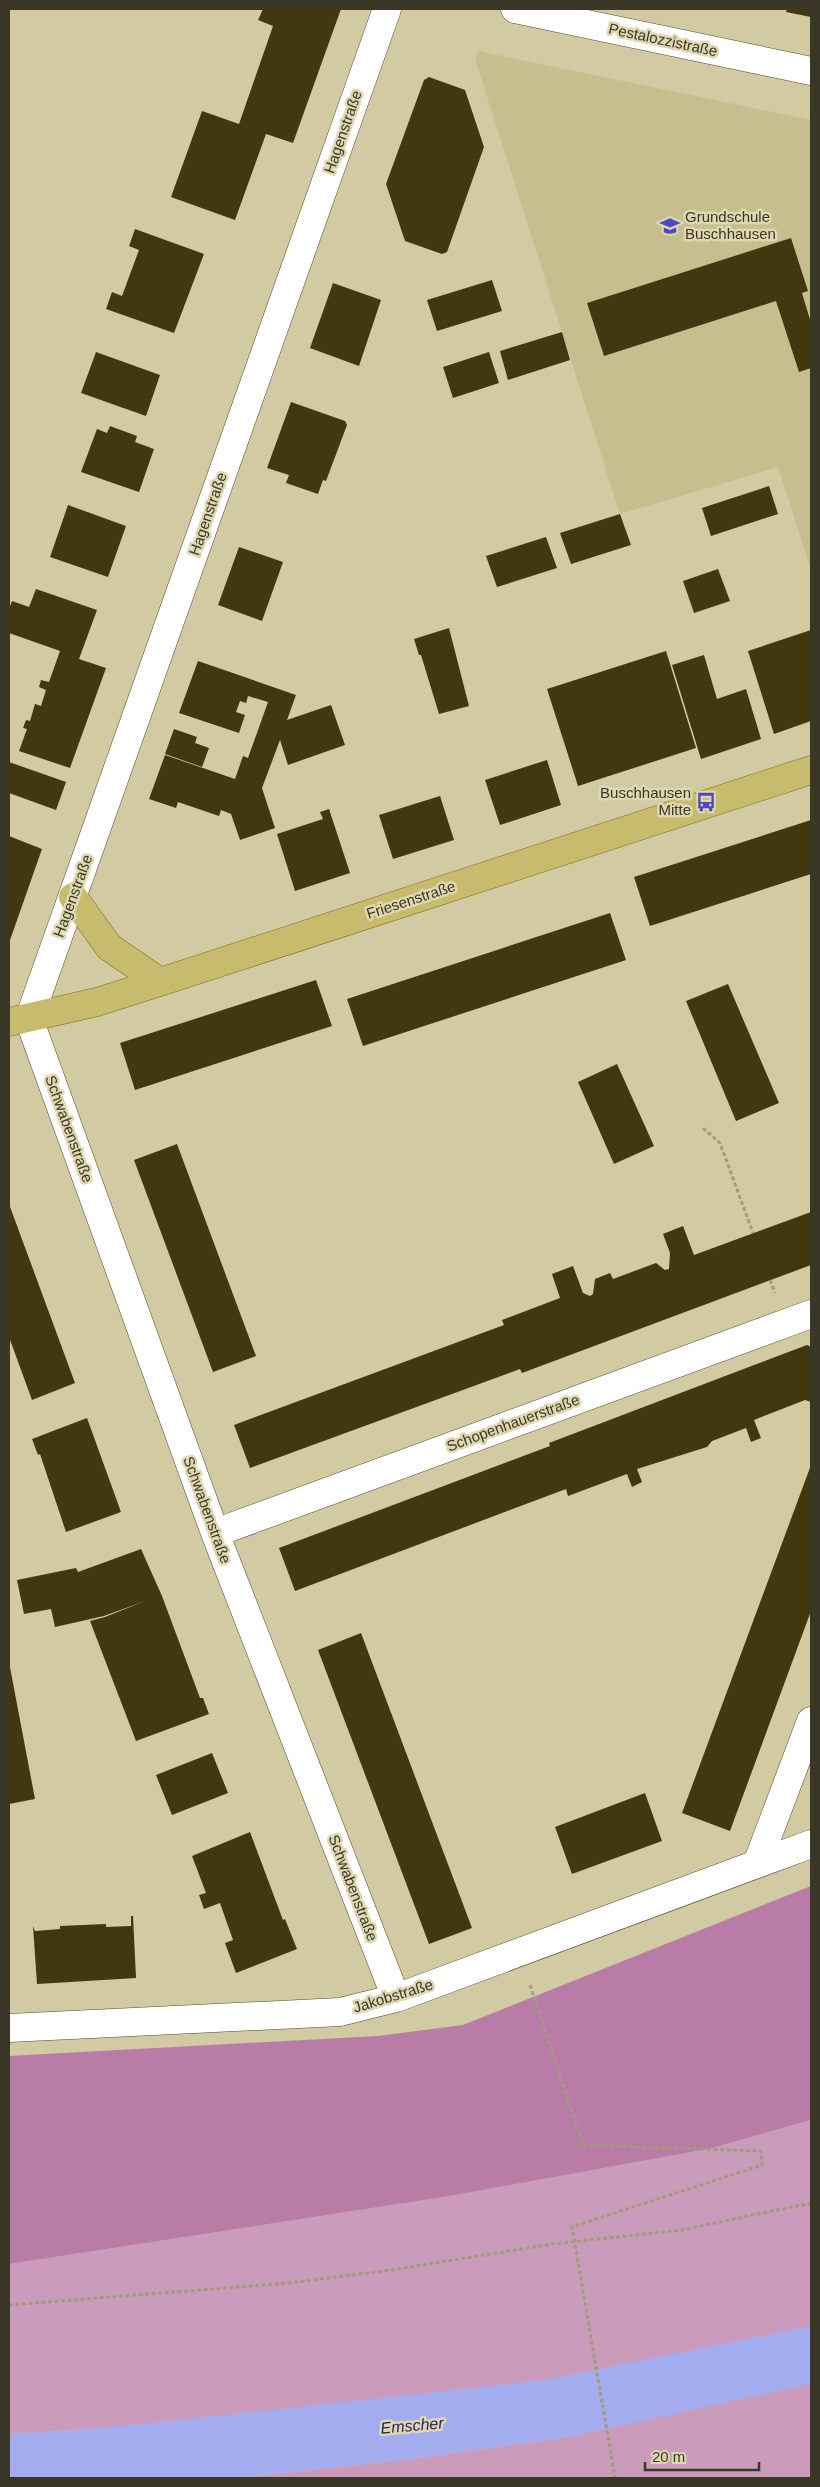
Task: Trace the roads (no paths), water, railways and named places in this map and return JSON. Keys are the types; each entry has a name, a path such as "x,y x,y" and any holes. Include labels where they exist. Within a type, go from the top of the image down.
{"main road":[{"name":"Friesenstraße","path":"19,1020 96,1002 160,982 811,770"},
{"path":"73,897 109,947 160,982"}],"street":[{"name":"Hagenstraße","path":"19,1020 73,897 386,9"},
{"name":"Pestalozzistraße","path":"516,9 811,71"},
{"name":"Schwabenstraße","path":"19,1020 215,1533 396,1998"},
{"name":"Schopenhauerstraße","path":"215,1533 811,1314"},
{"path":"757,1864 811,1721"},
{"name":"Jakobstraße","path":"9,2028 340,2012 396,1998 519,1954 811,1844"}],"water":[{"name":"Emscher","path":"811,2326 811,2384 568,2437 410,2459 238,2478 9,2478 9,2434 104,2428 544,2380"}],"place":[{"name":"Grundschule Buschhausen","path":"670,226"},
{"name":"Buschhausen Mitte","path":"706,802"}]}
